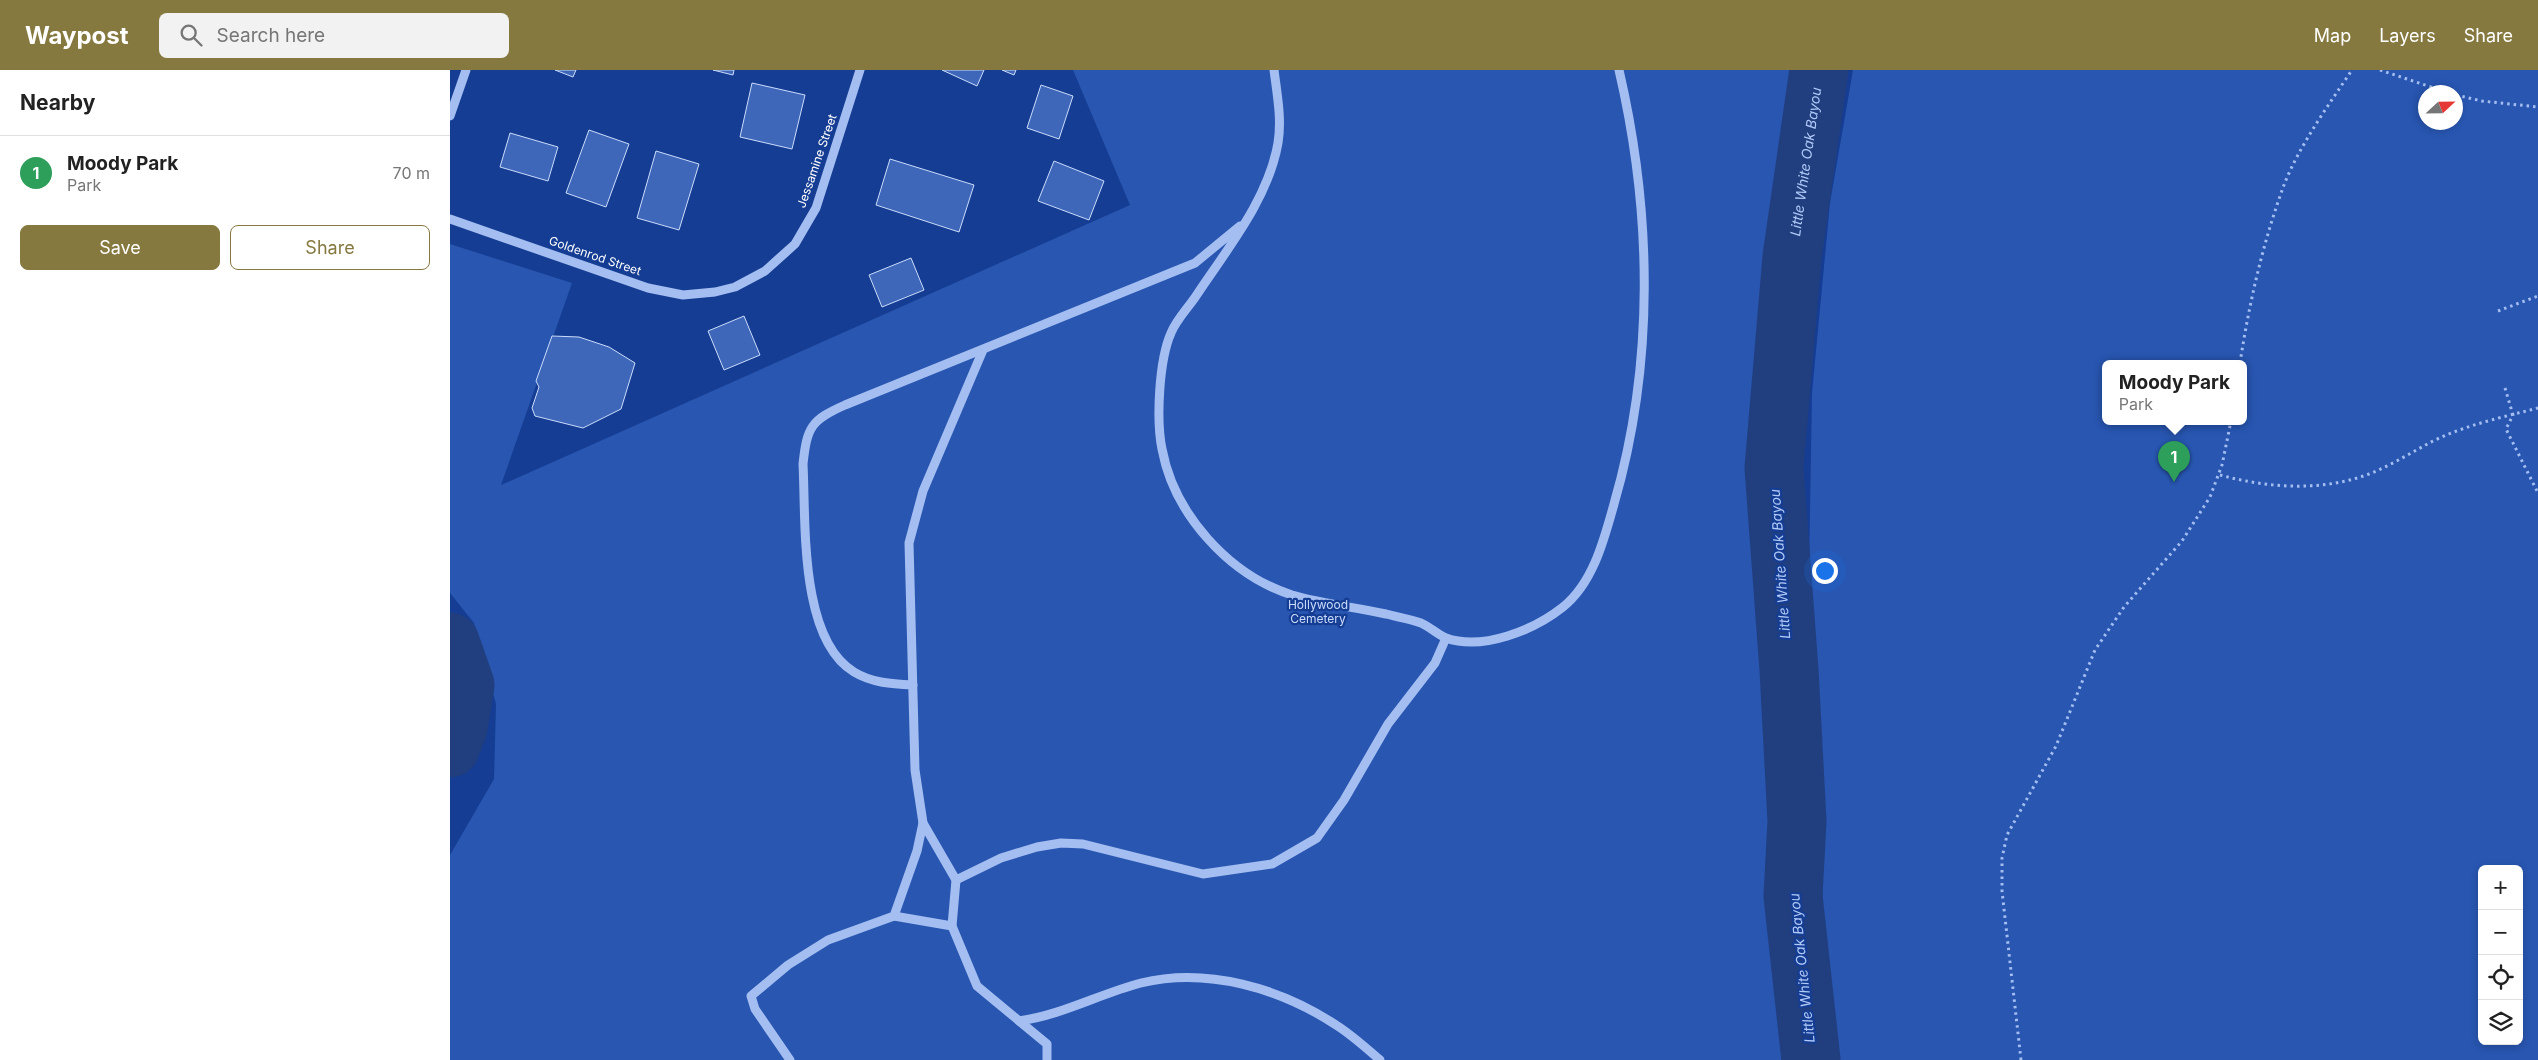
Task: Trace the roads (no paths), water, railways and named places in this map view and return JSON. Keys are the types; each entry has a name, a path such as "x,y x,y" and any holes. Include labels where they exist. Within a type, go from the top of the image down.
{"street":[{"path":"450,116 466,70"},
{"name":"Jessamine Street","path":"735,287 765,271 795,244 816,208 860,70"},
{"path":"1274,70 1279,114 1279,139 1274,161 1248,219 1171,333 1159,400 1159,426 1162,450 1177,493 1189,514 1219,550 1269,586 1312,600 1419,622 1446,638 1484,641 1512,634 1562,607 1583,586 1607,531 1622,476 1635,411 1645,290 1645,244 1640,180 1630,116 1619,70"},
{"path":"913,685 880,682 854,672 840,661 829,647 821,631 812,592 807,550 803,464 805,444 816,420 826,413 1195,263 1248,219"},
{"name":"Goldenrod Street","path":"450,220 648,288 683,294 735,287"},
{"path":"894,916 917,851 923,824 915,770 909,543 923,491 982,350"},
{"path":"956,880 1001,858 1038,847 1061,843 1083,844 1203,874 1272,864 1317,838 1344,800 1388,724 1435,664 1446,638"},
{"path":"923,824 956,880 952,926 977,986 1047,1044 1047,1060"},
{"path":"790,1060 755,1009 752,996 788,965 828,940 894,916 952,926"},
{"path":"1018,1021 1056,1014 1097,997 1142,983 1172,977 1205,978 1242,984 1303,1006 1336,1025 1380,1060"}],"waterway":[{"name":"Little White Oak Bayou","path":"1811,1060 1793,896 1797,821 1789,670 1774,468 1792,257 1819,70"},
{"name":"Little White Oak Bayou","path":"450,642 465,685 458,728 450,748"}],"place":[{"name":"Moody Park","path":"2174,482"}],"park label":[{"name":"Hollywood Cemetery","path":"1318,612"}]}
